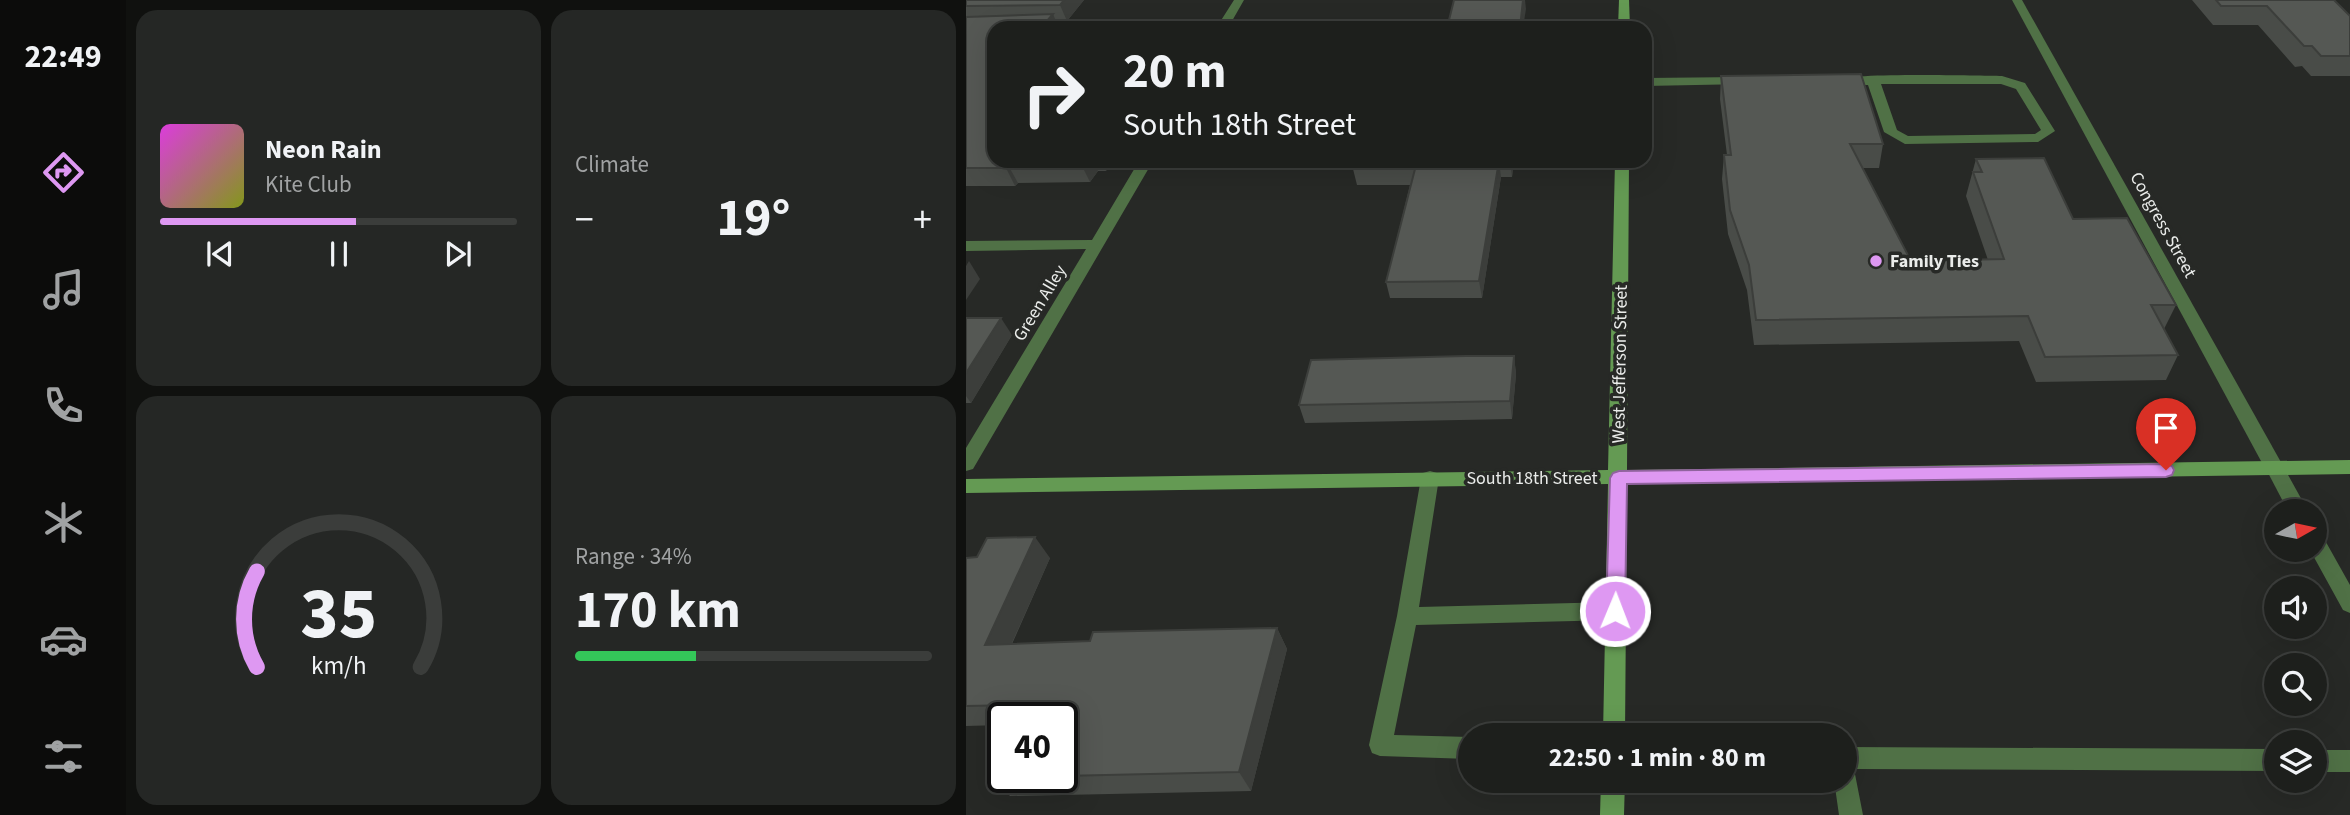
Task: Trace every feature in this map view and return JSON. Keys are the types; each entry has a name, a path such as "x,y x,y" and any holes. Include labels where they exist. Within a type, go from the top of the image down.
{"street":[{"path":"1227,21 1239,0"},
{"path":"1624,0 1624,21"},
{"name":"Congress Street","path":"2017,0 2291,499"},
{"path":"1833,81 1874,80 2003,80 2021,86 2048,131 2038,138 1905,140 1891,132 1874,80"},
{"path":"1652,82 1752,81"},
{"name":"Green Alley","path":"966,464 1142,168"},
{"name":"West Jefferson Street","path":"1614,723 1622,168"},
{"path":"966,246 1097,244"},
{"name":"South 18th Street","path":"966,486 2350,467"},
{"path":"1430,478 1380,745 1458,748"},
{"path":"2327,562 2350,604"},
{"path":"1406,616 1615,611"},
{"path":"1857,758 2264,760"},
{"path":"2327,761 2350,761"},
{"path":"1612,815 1613,793"},
{"path":"1847,793 1851,815"}],"building":[{"path":"966,0 1064,0 1060,5 966,6"},
{"path":"1454,0 1523,0 1521,21 1449,21"},
{"path":"2216,0 2334,0 2350,16 2350,56 2321,56 2312,46 2304,46 2267,6 2221,6"},
{"path":"1053,14 1047,21 987,21 987,168 966,168 966,17"},
{"path":"1861,74 1883,144 1850,144 1911,261 2004,259 1973,172 1982,172 1976,159 2044,158 2073,219 2127,218 2176,305 2151,305 2178,355 2045,357 2028,316 1756,320 1749,265 1730,210 1724,155 1731,155 1721,76"},
{"path":"1498,168 1479,281 1386,282 1415,169 1353,169"},
{"path":"966,318 1001,318 966,373"},
{"path":"1514,356 1510,401 1299,405 1311,360"},
{"path":"1035,537 985,645 1090,641 1093,632 1277,628 1239,772 1078,776 1078,702 987,702 987,706 966,706 966,558 977,557 987,538"}],"place":[{"name":"Family Ties","path":"1876,261"}],"route":[{"path":"1615,611 1619,478 2166,470"}]}
